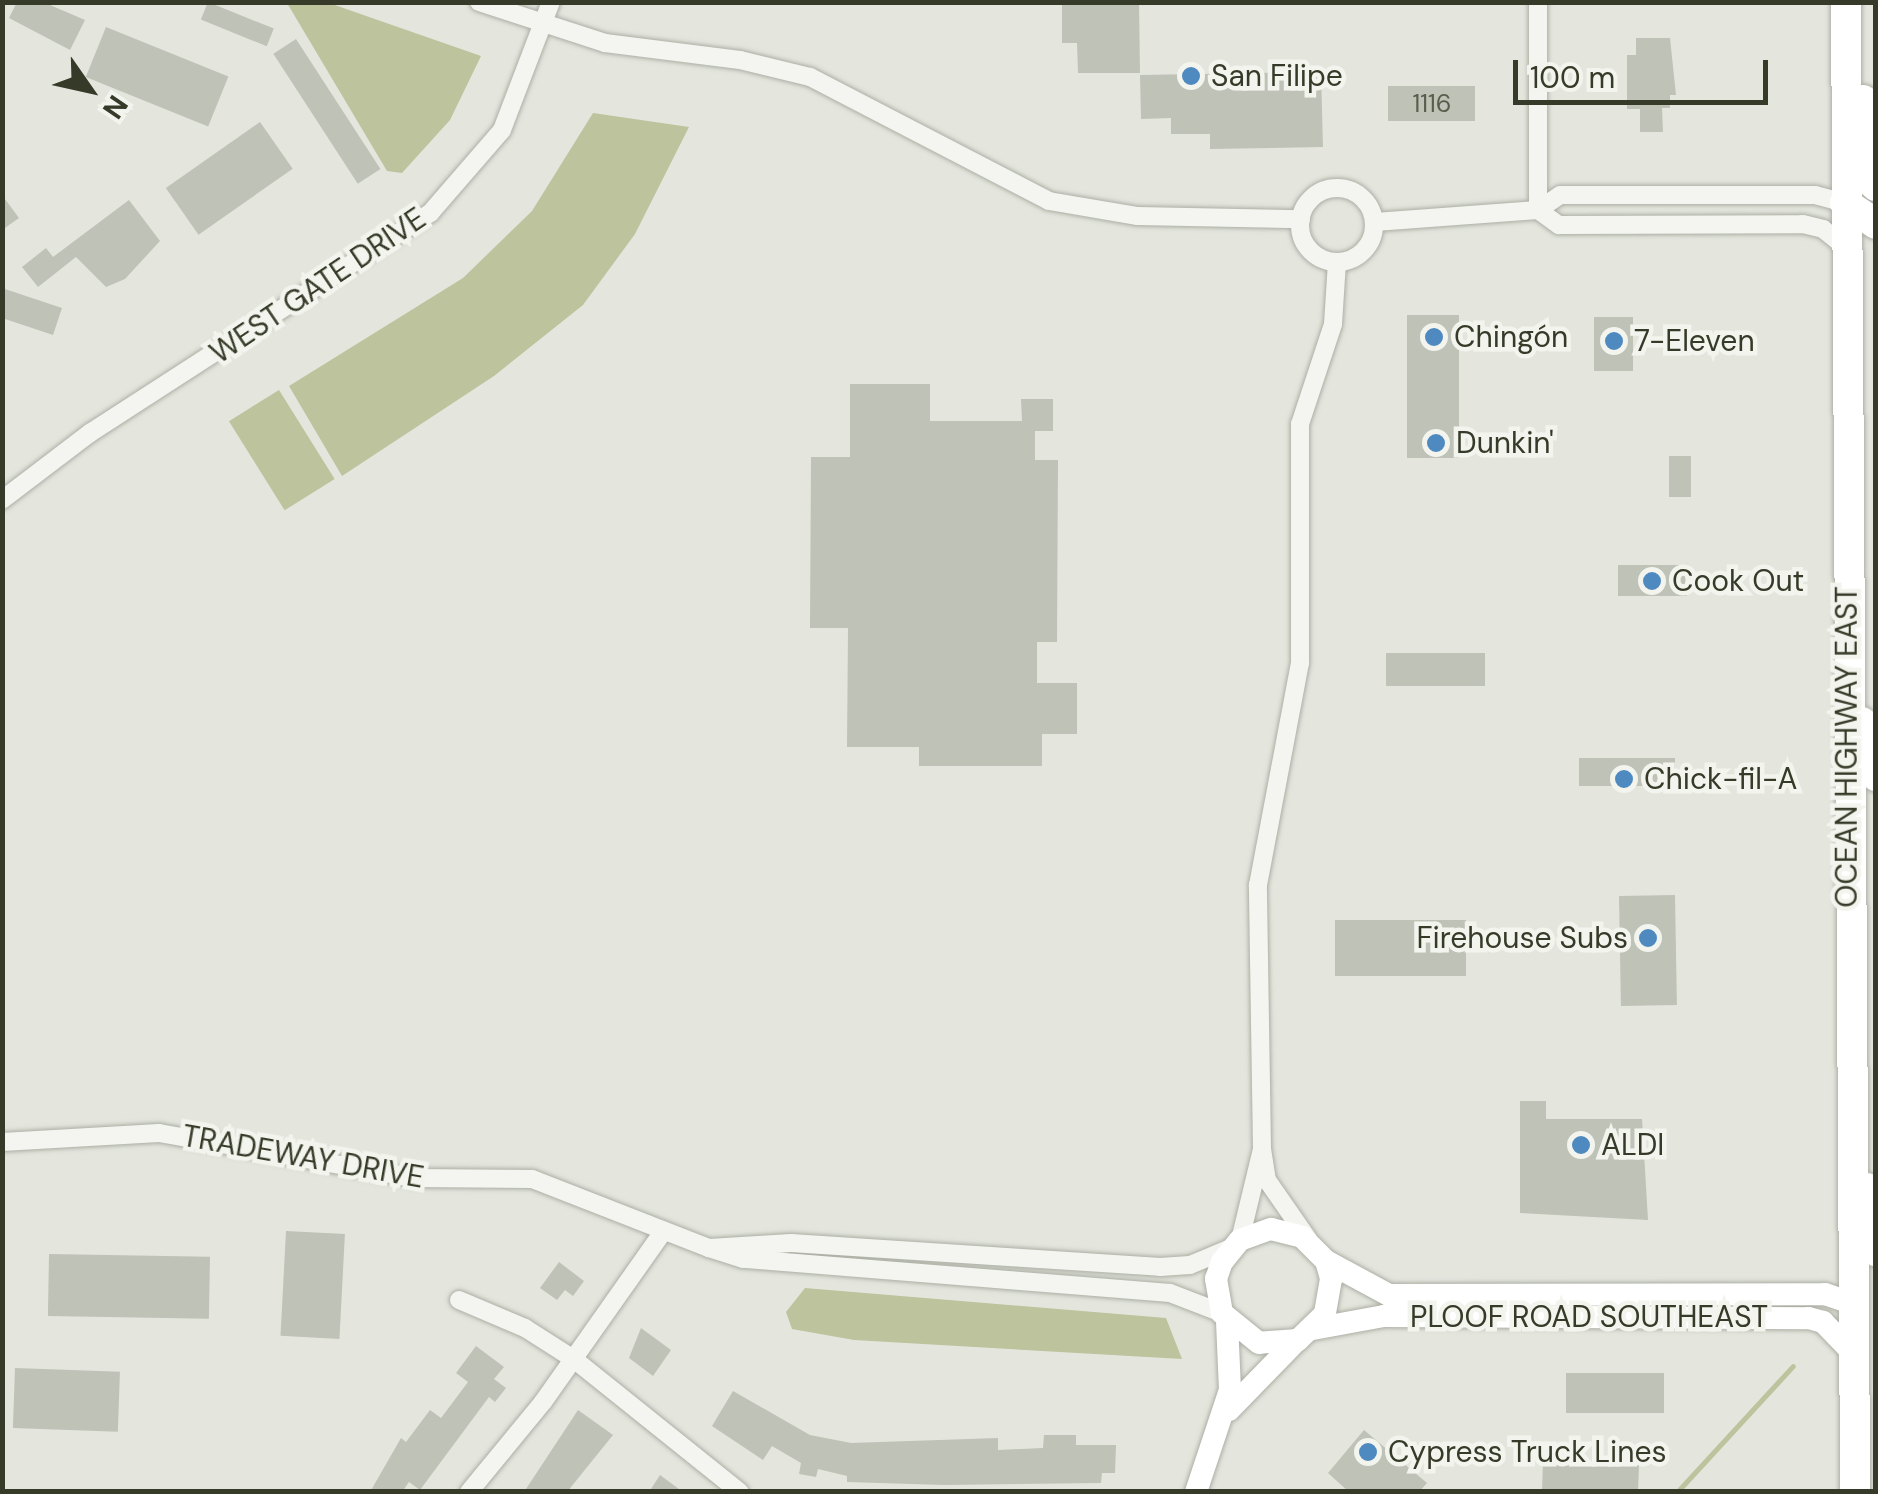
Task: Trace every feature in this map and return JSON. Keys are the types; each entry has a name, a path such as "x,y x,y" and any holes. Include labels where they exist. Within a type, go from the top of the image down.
{"highway":[{"name":"OCEAN HIGHWAY EAST","path":"1846,2 1847,640 1862,828 1849,1046 1864,1310 1853,1352 1856,1492"},
{"path":"1856,2 1868,178 1876,186"},
{"path":"1846,203 1876,224"},
{"path":"1847,640 1876,776"},
{"path":"1849,1046 1876,1250"}],"street":[{"path":"479,2 544,25 637,50 740,60 810,77 1049,201 1123,215 1301,219"},
{"name":"WEST GATE DRIVE","path":"2,500 90,433 432,212 502,130 551,2"},
{"path":"1538,2 1538,210"},
{"path":"1338,187 1366,201 1374,222 1368,245 1337,262 1309,249 1301,219 1309,201 1338,187"},
{"path":"1374,222 1538,210 1560,195 1816,195 1846,203"},
{"path":"1538,210 1559,225 1804,224 1824,229 1845,247"},
{"path":"1219,1426 1238,1396 1306,1334 1330,1297 1320,1254 1266,1180 1262,1150 1259,874 1300,663 1300,424 1333,324 1337,262"},
{"name":"TRADEWAY DRIVE","path":"2,1142 160,1132 413,1178 532,1179 588,1196 661,1235 742,1259 1170,1294 1225,1317"},
{"path":"1196,1492 1230,1390 1225,1317 1216,1279 1236,1244 1262,1150"},
{"path":"1236,1244 1287,1230 1320,1254"},
{"path":"469,1492 575,1360 661,1235"},
{"name":"TRADEWAY DRIVE","path":"709,1248 791,1243 1160,1267 1190,1265 1236,1244"},
{"name":"PLOOF ROAD SOUTHEAST","path":"1320,1254 1389,1295 1825,1294 1864,1310"},
{"path":"459,1300 525,1328 575,1360 740,1492"},
{"name":"PLOOF ROAD SOUTHEAST","path":"1306,1334 1384,1316 1809,1318 1823,1322 1853,1352"},
{"path":"1225,1317 1259,1343 1306,1334"}],"shaded area":[{"path":"287,3 329,3 481,56 450,120 402,173 387,171"},
{"path":"593,113 689,127 635,234 583,305 494,376 342,476 289,386 463,278 532,211"},
{"path":"279,390 335,479 285,510 229,421"},
{"path":"805,1288 1166,1318 1182,1359 854,1340 792,1329 786,1312"}],"building":[{"path":"17,2 43,2 85,20 70,50 9,18"},
{"path":"208,2 274,29 267,46 201,20"},
{"path":"1062,2 1139,2 1140,73 1078,73 1077,43 1062,43"},
{"path":"106,27 228,76 208,127 86,77"},
{"path":"1636,38 1670,38 1676,95 1670,95 1670,108 1662,108 1663,132 1640,132 1640,109 1627,109 1627,55 1636,55"},
{"path":"296,39 380,169 358,184 273,54"},
{"path":"1321,72 1323,147 1210,149 1210,134 1171,134 1171,118 1141,119 1140,75"},
{"path":"1388,86 1475,86 1475,121 1388,121"},
{"path":"260,122 293,169 198,235 166,188"},
{"path":"2,195 19,218 2,230"},
{"path":"129,200 160,241 125,279 106,287 76,257 38,287 22,267 46,248 53,257"},
{"path":"2,288 62,308 53,335 2,318"},
{"path":"1407,315 1459,315 1459,458 1407,458"},
{"path":"1594,317 1633,317 1633,371 1594,371"},
{"path":"850,384 930,384 930,421 1022,421 1021,399 1053,399 1053,431 1035,431 1035,460 1058,460 1057,642 1037,642 1037,683 1077,683 1077,734 1042,734 1042,766 919,766 919,747 847,747 848,628 810,628 811,457 850,457"},
{"path":"1669,456 1691,456 1691,497 1669,497"},
{"name":"Cook Out","path":"1618,565 1687,565 1687,596 1618,596"},
{"path":"1386,653 1485,653 1485,686 1386,686"},
{"name":"Chick-fil-A","path":"1579,758 1675,758 1675,772 1670,772 1670,786 1579,786"},
{"path":"1675,895 1677,1005 1621,1006 1619,896"},
{"path":"1335,920 1466,920 1466,976 1335,976"},
{"name":"ALDI","path":"1520,1101 1546,1101 1546,1119 1642,1119 1648,1220 1520,1213"},
{"path":"286,1231 345,1234 339,1339 281,1336"},
{"path":"49,1254 210,1257 209,1319 48,1316"},
{"path":"559,1262 584,1281 573,1296 565,1290 557,1300 540,1288"},
{"path":"641,1328 671,1350 653,1376 629,1358"},
{"path":"476,1346 504,1367 494,1379 506,1388 495,1402 489,1397 420,1490 409,1482 402,1492 370,1492 401,1438 406,1442 430,1410 441,1418 468,1382 456,1373"},
{"path":"15,1368 120,1372 118,1432 13,1428"},
{"path":"1566,1373 1664,1373 1664,1413 1566,1413"},
{"path":"733,1391 810,1435 851,1443 998,1438 998,1450 1043,1448 1044,1435 1076,1435 1076,1445 1116,1445 1115,1473 1102,1473 1101,1483 944,1485 847,1482 847,1476 818,1469 816,1477 799,1474 801,1463 772,1446 763,1460 712,1426"},
{"path":"578,1410 613,1435 567,1492 524,1492"},
{"name":"Cypress Truck Lines","path":"1364,1430 1427,1483 1419,1492 1349,1492 1328,1473"},
{"path":"1543,1460 1639,1465 1638,1492 1542,1492"},
{"path":"660,1475 683,1492 649,1492"}],"waterway":[{"path":"1677,1492 1793,1366"}],"place":[{"name":"San Filipe","path":"1191,76"},
{"name":"Chingón","path":"1434,337"},
{"name":"7-Eleven","path":"1614,341"},
{"name":"Dunkin'","path":"1436,443"},
{"name":"Cook Out","path":"1652,581"},
{"name":"Chick-fil-A","path":"1624,779"},
{"name":"Firehouse Subs","path":"1648,938"},
{"name":"ALDI","path":"1581,1145"},
{"name":"Cypress Truck Lines","path":"1368,1452"}]}
